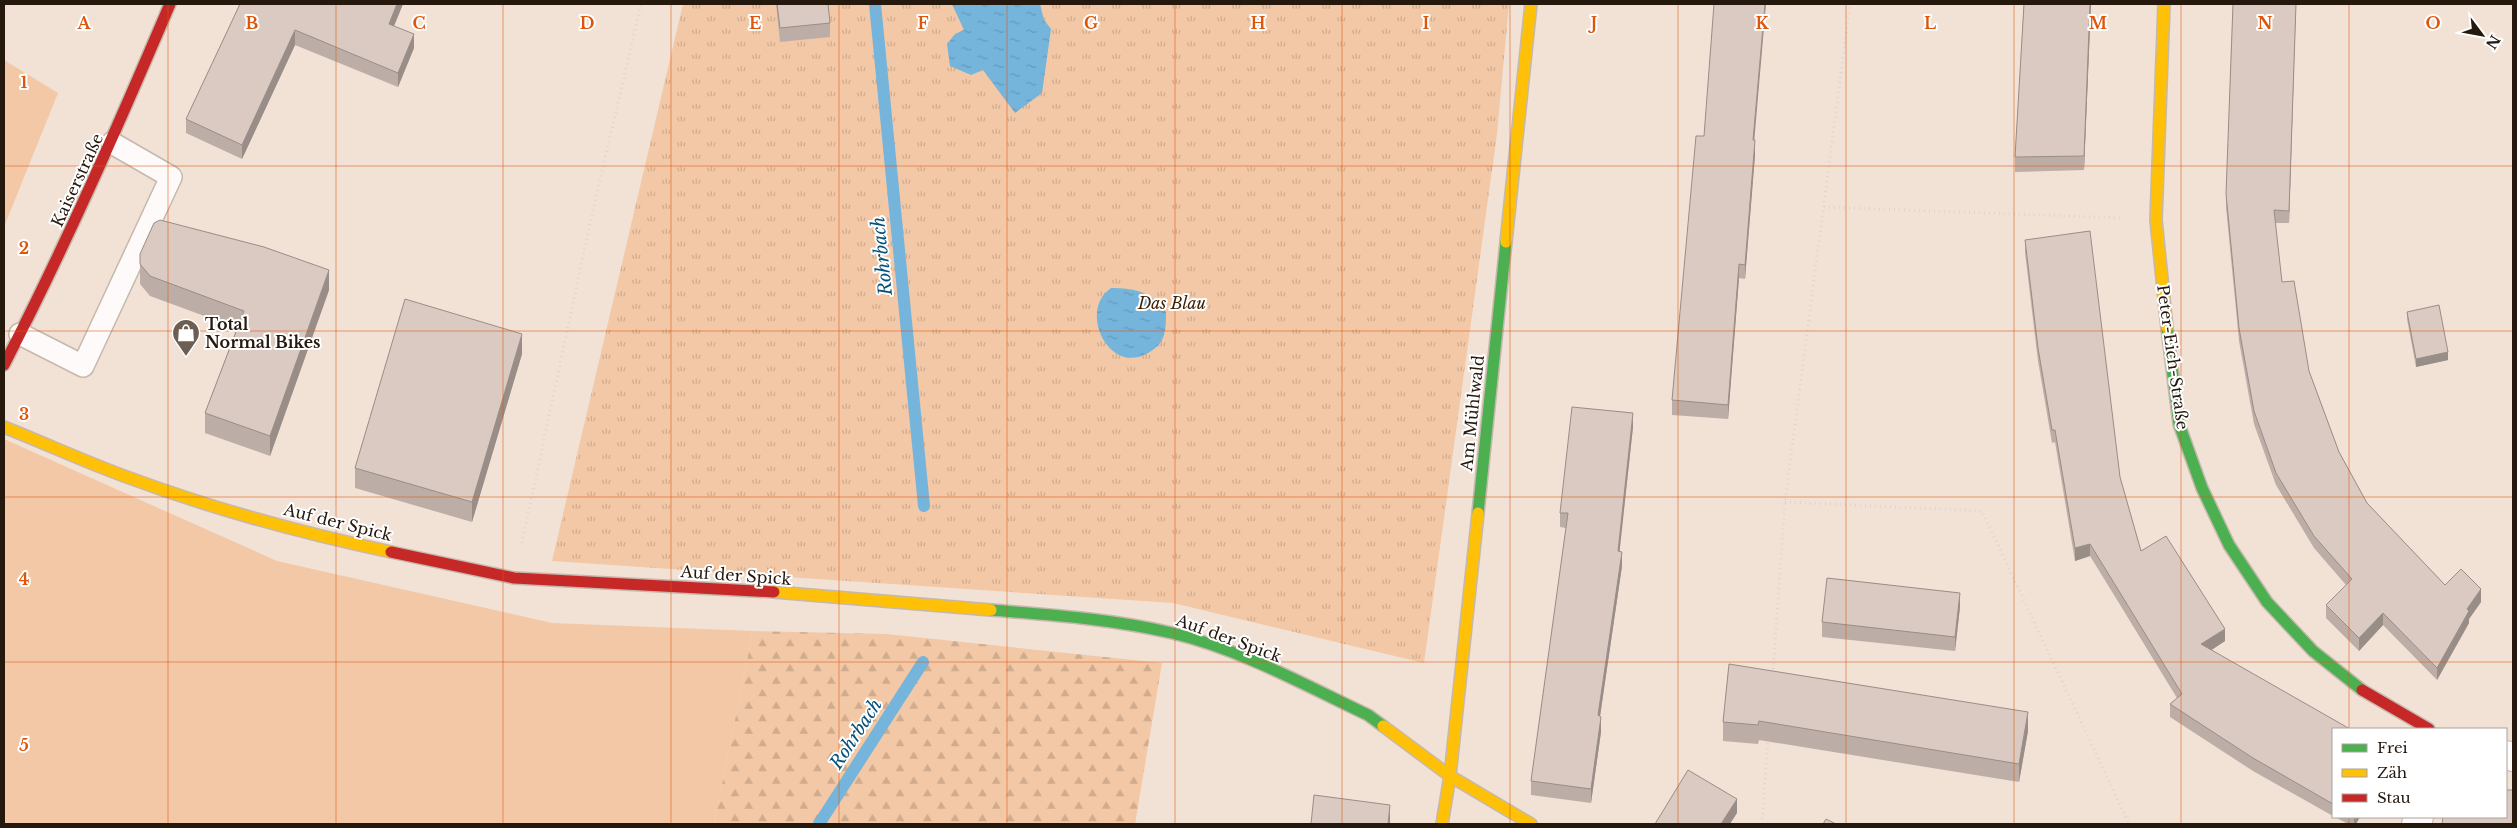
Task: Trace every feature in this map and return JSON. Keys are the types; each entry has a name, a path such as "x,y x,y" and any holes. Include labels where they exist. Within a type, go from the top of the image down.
{"street":[{"name":"Kaiserstraße","path":"4,365 47,282 112,143 170,4"},
{"name":"Am Mühlwald","path":"1442,824 1450,776 1531,4"},
{"name":"Peter-Eich-Straße","path":"2164,4 2156,220 2179,424 2202,488 2229,545 2267,602 2313,651 2363,691 2427,728"},
{"name":"Auf der Spick","path":"4,427 124,476 239,513 343,542 514,578 768,592 1099,619 1173,633 1246,658 1368,715 1450,776 1531,824"}],"lane":[{"path":"20,334 83,366 171,177 112,143"}],"path":[{"path":"514,578 592,214 641,4"},
{"path":"1772,679 1785,502 1850,4"},
{"path":"1824,207 2156,220"},
{"path":"1785,502 1982,511 2129,824"},
{"path":"1762,824 1769,728"}],"green space":[{"name":"Das Blau","path":"683,4 1509,4 1497,134 1424,663 1173,603 552,561"},
{"path":"4,60 58,93 4,227"},
{"path":"4,439 277,561 552,623 753,631 714,824 4,824"},
{"path":"753,631 886,634 1162,663 1135,824 714,824"}],"water":[{"path":"952,4 1040,4 1044,20 1051,29 1042,93 1015,113 983,70 971,75 950,66 947,44 955,34 964,30"},
{"path":"1111,288 1142,292 1161,305 1166,312 1166,326 1163,339 1152,351 1132,358 1120,355 1110,348 1102,337 1098,324 1097,310 1101,298"}],"building":[{"path":"240,4 397,4 389,24 414,34 398,73 295,30 242,145 186,119"},
{"path":"777,4 828,4 830,23 780,28"},
{"path":"1714,4 1765,4 1753,140 1755,140 1745,265 1739,264 1728,405 1672,400 1696,136 1704,136"},
{"path":"2024,4 2090,4 2084,156 2015,157"},
{"path":"2233,4 2296,4 2289,211 2274,210 2282,282 2294,281 2309,371 2339,452 2367,503 2445,585 2461,569 2481,589 2467,609 2469,611 2437,668 2383,613 2359,638 2326,605 2352,579 2314,536 2276,473 2254,411 2239,328 2226,194"},
{"path":"160,220 264,247 329,270 270,436 205,413 244,311 150,276 140,264 140,254 154,223"},
{"path":"2090,231 2120,477 2141,551 2166,536 2225,629 2201,644 2348,728 2332,728 2332,803 2253,758 2170,704 2182,694 2090,544 2075,548 2055,430 2052,430 2038,348 2025,240"},
{"path":"405,299 522,334 472,502 355,468"},
{"path":"2439,305 2448,352 2416,359 2407,312"},
{"path":"1572,407 1633,413 1618,551 1622,552 1598,715 1601,717 1591,789 1531,781 1568,513 1560,513"},
{"path":"1827,578 1960,593 1955,637 1822,622"},
{"path":"1729,664 2028,712 2019,764 1759,721 1758,725 1723,722"},
{"path":"1688,770 1737,799 1721,824 1655,824"},
{"path":"2507,790 2513,790 2513,824 2442,824 2443,818 2507,818"},
{"path":"1314,795 1390,805 1388,824 1311,824"},
{"path":"1826,819 1836,824 1823,824"}],"waterway":[{"name":"Rohrbach","path":"875,4 924,506"},
{"name":"Rohrbach","path":"819,824 923,662"}],"traffic: fast":[{"path":"1478,513 1506,242"},
{"path":"2167,328 2179,424 2202,488 2229,545 2267,602 2313,651 2362,690"},
{"path":"991,610 1104,621 1149,628 1197,640 1222,648 1272,669 1368,715 1383,726"}],"traffic: slow":[{"path":"1506,242 1531,4"},
{"path":"2164,4 2156,220 2167,328"},
{"path":"4,427 109,470 189,499 323,537 391,552"},
{"path":"1442,824 1450,776 1478,513"},
{"path":"774,592 991,610"},
{"path":"1383,726 1450,776 1531,824"}],"traffic: jam":[{"path":"4,365 90,186 170,4"},
{"path":"391,552 514,578 774,592"},
{"path":"2362,690 2427,728"}],"place":[{"name":"Total Normal Bikes","path":"186,357"}]}
